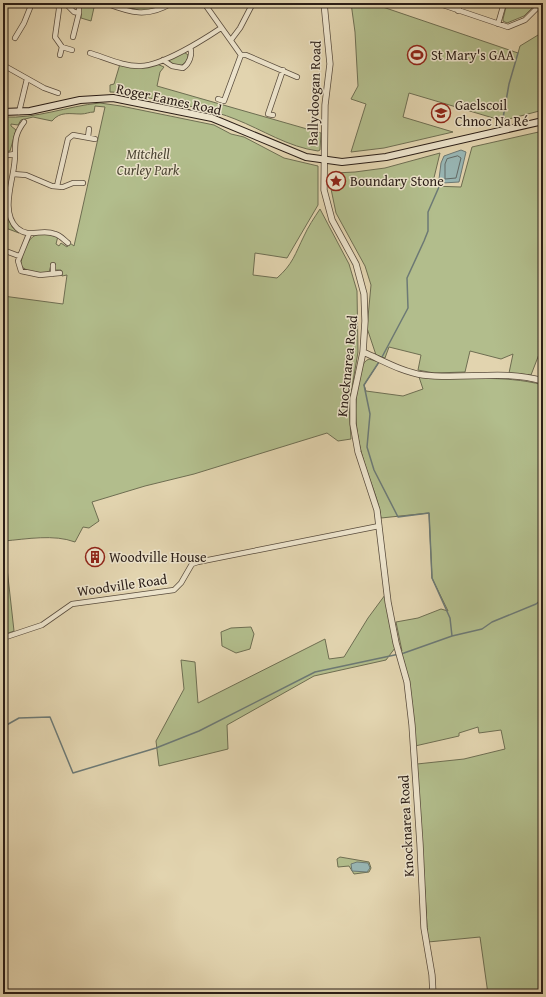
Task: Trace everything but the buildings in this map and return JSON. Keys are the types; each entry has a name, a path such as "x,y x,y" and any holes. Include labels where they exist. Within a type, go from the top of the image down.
{"main road":[{"name":"Roger Eames Road","path":"3,112 30,111 80,100 113,98 212,118 231,124 285,150 306,158 342,162 370,160 543,121"}],"street":[{"path":"15,38 24,23 32,3"},
{"path":"58,3 59,9 54,33 55,37 62,47 72,50"},
{"path":"73,37 79,12 79,3"},
{"path":"105,3 145,14 156,11 172,3"},
{"path":"204,3 231,40 241,58 224,101 218,99"},
{"path":"231,40 240,28 253,3"},
{"name":"Ballydoogan Road","path":"324,3 330,64 326,105 324,161"},
{"path":"437,3 508,26 516,25 525,20 542,3"},
{"path":"458,10 461,3"},
{"path":"498,24 504,3"},
{"path":"69,7 74,12 79,12"},
{"path":"90,53 141,66 163,60 190,47 221,28"},
{"path":"60,55 62,47"},
{"path":"163,60 172,66 183,68 187,65 190,58 190,47"},
{"path":"240,54 246,55 297,76"},
{"path":"3,65 26,79 58,93"},
{"path":"273,115 268,114 283,70"},
{"path":"19,112 26,79"},
{"path":"24,122 19,128 14,148 13,174 9,202 12,221 18,228 29,234 48,232 55,234 61,241 68,243"},
{"path":"13,126 19,128"},
{"path":"88,137 90,129"},
{"path":"56,186 68,139 73,135 95,139"},
{"path":"3,156 14,154"},
{"name":"Knocknarea Road","path":"324,161 324,190 328,210 334,226 356,264 363,288 365,322 363,352 353,400 353,424 358,452 375,501 388,602 400,658 407,682 412,725 424,928 432,975 433,994"},
{"path":"13,174 26,175 46,185 56,186 83,183"},
{"path":"3,205 9,202"},
{"path":"29,234 19,256 18,267 21,271 32,275 60,273"},
{"path":"3,250 19,256"},
{"path":"53,265 53,274"},
{"path":"363,352 405,370 422,375 521,376 543,381"},
{"name":"Woodville Road","path":"3,638 42,625 72,604 174,590 181,583 192,564 198,562 379,526"}],"green space":[{"path":"81,3 95,3 91,21 81,18"},
{"path":"111,3 168,3 146,12"},
{"path":"351,3 371,3 518,53 520,46 543,32 543,110 509,119 503,118 500,120 409,93 403,117 453,132 384,148 351,152 366,104 351,99 358,86 355,32"},
{"path":"507,3 537,3 524,16 507,23 503,21 503,19"},
{"path":"184,52 188,55 184,64 179,66 169,61 170,59"},
{"path":"120,64 157,64 164,67 160,72 157,86 321,133 320,150 318,151 296,146 245,123 218,113 130,94 110,92 110,85 114,84"},
{"name":"Mitchell Curley Park","path":"100,103 214,125 231,134 244,137 284,158 318,166 318,205 287,258 255,253 253,275 277,278 287,268 307,229 320,209 349,264 357,291 358,352 349,405 351,439 338,441 327,433 194,474 145,486 92,502 99,521 89,528 83,527 75,542 58,538 31,538 4,541 14,631 3,635 3,296 63,304 67,275 62,276 61,270 55,270 51,265 49,272 30,272 21,265 22,257 27,244 33,237 39,234 58,236 56,244 59,246 61,243 67,247 70,243 74,246 105,107 95,106 94,112 84,114 62,114 52,121 33,117 21,120 18,125 11,124 11,126 16,130 10,151 3,152 3,117 28,116"},
{"path":"543,131 543,344 531,375 509,373 513,354 501,359 470,351 465,372 434,373 418,370 421,355 389,347 385,358 376,355 367,328 371,285 365,266 336,213 330,184 336,176 335,173 385,168 440,153 432,186 461,187 472,147"},
{"path":"4,208 12,227 19,233 3,227"},
{"path":"369,359 379,362 364,385 366,391 403,396 423,389 419,377 513,380 543,385 543,994 488,994 480,937 428,942 417,764 464,759 505,749 501,730 479,733 478,727 459,733 459,736 415,746 402,651 396,622 418,618 441,609 448,611 432,578 429,513 381,518 358,439 356,416 357,392 361,371 366,360"},
{"path":"385,595 395,648 386,660 314,676 227,725 228,749 159,766 156,741 184,689 181,660 195,662 198,703 325,639 329,659 344,657 368,618"},
{"path":"251,627 254,634 250,649 236,653 222,646 221,632 231,628"},
{"path":"340,857 369,862 371,868 369,872 354,874 349,866 338,867 337,859"}],"water":[{"path":"461,150 466,152 459,182 443,183 439,179 441,163 444,156"},
{"path":"357,862 368,863 370,868 367,872 352,871 351,864"}],"waterway":[{"path":"503,118 509,84 518,53"},
{"path":"382,357 408,308 407,278 428,231 428,212 442,180"},
{"path":"379,362 364,385 370,414 367,447 374,470 398,517 429,513 432,578 450,618 452,636"},
{"path":"3,727 19,718 50,717 73,773 156,748 199,731 315,672 404,653 452,636 482,629 492,622 536,604 541,600 543,594"}],"place":[{"name":"St Mary's GAA","path":"417,55"},
{"name":"Gaelscoil Chnoc Na Ré","path":"441,113"},
{"name":"Boundary Stone","path":"336,181"},
{"name":"Woodville House","path":"95,557"}]}
